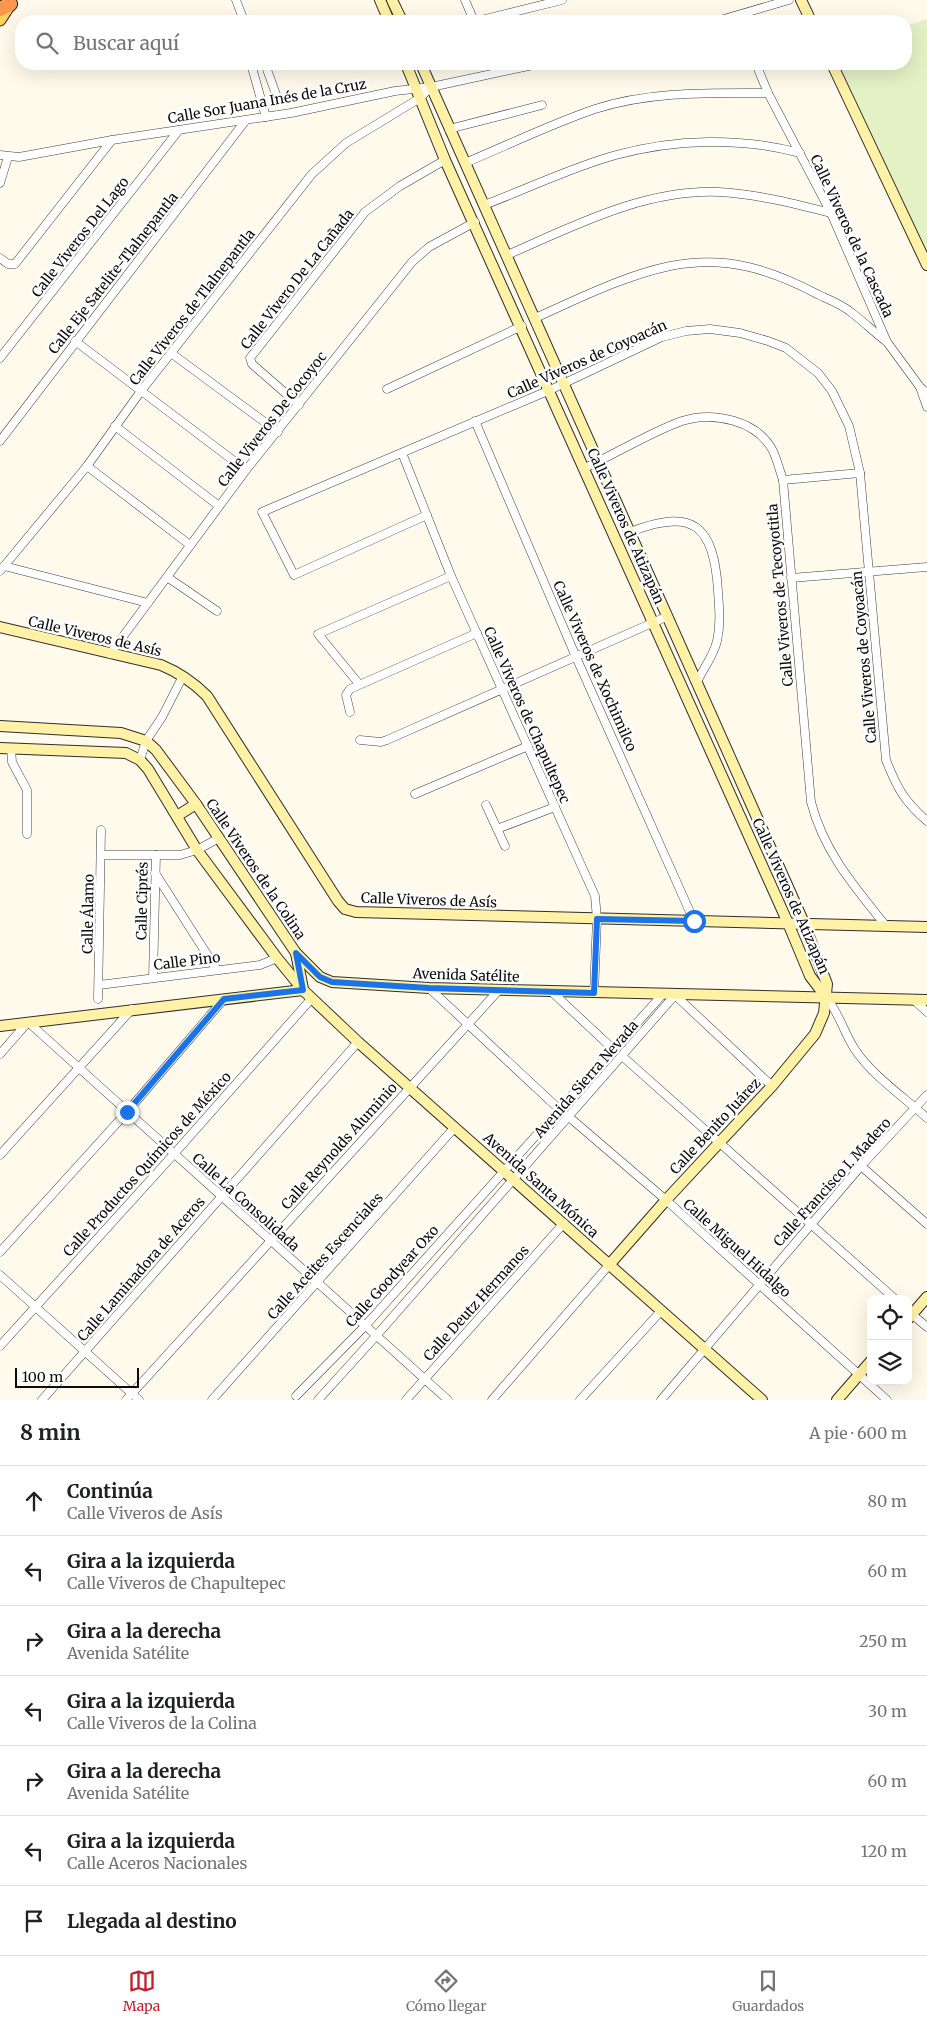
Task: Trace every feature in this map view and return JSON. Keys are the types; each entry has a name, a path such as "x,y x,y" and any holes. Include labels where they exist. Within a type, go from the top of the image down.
{"main road":[{"path":"0,20 8,4"}],"street":[{"path":"236,0 242,15"},
{"path":"380,0 386,15"},
{"path":"392,0 399,15"},
{"path":"465,0 473,15"},
{"path":"496,15 535,3 562,0"},
{"path":"748,15 788,0"},
{"path":"801,0 808,15"},
{"path":"253,70 266,117"},
{"path":"267,70 277,97"},
{"name":"Calle Viveros de Atizapán","path":"408,70 445,160 522,326 810,976 826,997"},
{"name":"Calle Viveros de Atizapán","path":"423,70 804,923 825,976 826,997"},
{"path":"431,87 510,70"},
{"name":"Calle Viveros de la Cascada","path":"758,70 768,93 831,213 887,342 920,387 927,393"},
{"path":"835,70 927,265"},
{"name":"Calle Viveros de Tlalnepantla","path":"2,569 86,466 171,353 328,156 418,93 431,87"},
{"name":"Calle Sor Juana Inés de la Cruz","path":"4,156 18,157 112,140 418,93"},
{"path":"465,163 595,109 642,99 681,94 768,93"},
{"path":"449,130 542,105"},
{"name":"Calle Eje Satelite-Tlalnepantla","path":"0,441 246,120"},
{"name":"Calle Viveros Del Lago","path":"0,358 179,130"},
{"path":"0,258 8,264 15,264 112,140"},
{"path":"484,205 615,155 672,144 699,142 755,144 800,153"},
{"path":"0,183 4,156"},
{"name":"Calle Vivero De La Cañada","path":"299,405 252,364 250,358 365,212 400,186 445,160"},
{"path":"507,255 625,206 654,198 687,194 746,194 831,213"},
{"name":"Calle Viveros De Cocoyoc","path":"110,654 246,470 412,262 428,247 475,222"},
{"path":"535,318 638,275 670,266 699,262 723,262 747,265 774,272 796,282 851,312 887,342"},
{"path":"387,389 522,326"},
{"name":"Calle Viveros de Coyoacán","path":"427,515 294,575 262,512 550,390 662,337 686,331 710,329 740,333 768,341 802,359 832,391 849,426 860,473 886,760 897,789 911,807 927,821"},
{"path":"76,341 246,470"},
{"path":"171,353 278,432"},
{"name":"Calle Viveros de la Cascada","path":"920,387 927,408"},
{"name":"Calle Viveros de Tecoyotitla","path":"585,468 682,421 710,416 749,427 773,451 783,480 811,802 815,819 832,855 886,926"},
{"name":"Calle Viveros de Xochimilco","path":"475,421 576,657 694,921"},
{"path":"115,426 220,506"},
{"name":"Calle Viveros de Chapultepec","path":"402,453 451,576 595,896 597,919 594,993"},
{"path":"86,466 190,545"},
{"path":"783,480 860,473"},
{"path":"630,532 653,523 673,520 690,524 705,533 717,574 720,628 717,643 697,682"},
{"path":"791,578 927,567"},
{"path":"2,569 148,603"},
{"path":"359,684 318,634 451,576"},
{"path":"167,577 217,611"},
{"path":"360,740 381,742 387,740 668,616"},
{"name":"Calle Viveros de Asís","path":"0,627 161,665 183,676 206,696 345,909 356,912 927,927"},
{"path":"350,712 346,696 350,689 477,633"},
{"path":"140,760 146,741 162,717 183,676"},
{"name":"Calle Viveros de la Colina","path":"0,726 121,733 146,741 165,760 296,953 303,990"},
{"path":"72,731 73,750"},
{"path":"415,794 528,746"},
{"path":"0,748 126,753 140,760 148,769 197,850 303,990"},
{"path":"11,748 12,762 27,790 27,834"},
{"path":"177,816 196,804"},
{"path":"486,805 505,846"},
{"path":"497,829 555,807"},
{"name":"Calle Álamo","path":"98,999 102,830"},
{"path":"101,854 180,855 197,850 219,838"},
{"name":"Calle Ciprés","path":"153,978 156,855"},
{"path":"155,873 217,970"},
{"path":"277,958 287,958 296,953"},
{"name":"Avenida Satélite","path":"296,953 320,977 332,982 429,988 552,992 826,997"},
{"name":"Calle Pino","path":"99,985 260,965 277,958"},
{"path":"429,988 559,1109"},
{"path":"0,1026 303,990"},
{"name":"Avenida Santa Mónica","path":"303,990 358,1042 505,1170 757,1398"},
{"name":"Calle Reynolds Aluminio","path":"129,1397 499,990"},
{"path":"552,992 613,1049"},
{"name":"Avenida Sierra Nevada","path":"505,1170 662,995"},
{"path":"675,995 772,1086"},
{"name":"Avenida Sierra Nevada","path":"515,1179 675,995"},
{"path":"826,997 927,1000"},
{"path":"826,997 836,1009 847,1037 863,1061 927,1118"},
{"name":"Calle Benito Juárez","path":"609,1265 719,1141 772,1086 815,1034 824,1013 826,997"},
{"name":"Calle Productos Químicos de México","path":"0,1346 312,998"},
{"path":"0,1252 127,1112 224,999"},
{"path":"913,999 927,1012"},
{"path":"0,1155 132,1009"},
{"path":"0,1054 28,1022"},
{"name":"Calle La Consolidada","path":"28,1022 448,1400"},
{"name":"Calle Laminadora de Aceros","path":"42,1400 358,1042"},
{"path":"622,1056 891,1295"},
{"name":"Calle Francisco I. Madero","path":"661,1400 758,1284 927,1095"},
{"name":"Calle Miguel Hidalgo","path":"569,1118 666,1200 886,1400"},
{"name":"Calle Aceites Escenciales","path":"212,1400 318,1284 455,1127"},
{"path":"862,1166 927,1224"},
{"name":"Calle Goodyear Oxo","path":"296,1396 365,1326 505,1170"},
{"name":"Calle Goodyear Oxo","path":"318,1400 515,1179"},
{"name":"Calle Deutz Hermanos","path":"406,1400 564,1223"},
{"path":"492,1400 609,1265"},
{"path":"0,1275 85,1352 129,1397 139,1400"},
{"path":"912,1313 927,1297"},
{"path":"580,1400 661,1311"},
{"path":"912,1317 927,1328"},
{"path":"837,1400 867,1366"}],"green space":[{"path":"927,19 927,259 841,70 912,70 912,24"}],"route":[{"path":"127,1112 224,999 303,990 296,953 307,967 320,977 332,982 429,988 594,993 597,919 694,921"}]}
